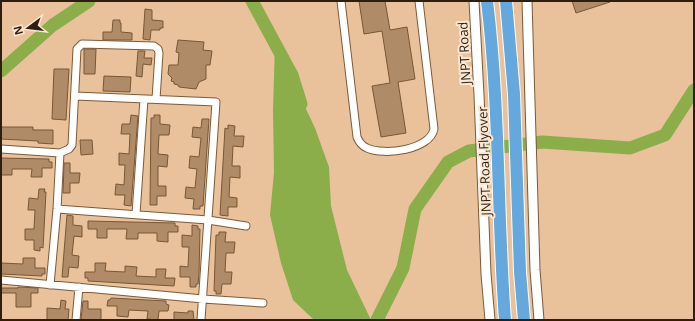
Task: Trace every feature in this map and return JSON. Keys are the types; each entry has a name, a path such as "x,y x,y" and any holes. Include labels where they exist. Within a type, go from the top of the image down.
{"highway":[{"path":"506,1 514,111 520,272 524,320"},
{"name":"JNPT Road Flyover","path":"487,2 496,111 505,320"}],"street":[{"path":"341,1 357,137 360,143 366,148 398,152 426,142 433,134 434,129 419,1"},
{"name":"JNPT Road","path":"474,1 486,274 490,320"},
{"path":"527,1 535,270 539,320"},
{"path":"1,149 60,153 69,150 72,145 78,49 82,44 154,46 158,49 159,53 156,99"},
{"path":"75,96 216,102 201,320"},
{"path":"136,214 144,99"},
{"path":"50,284 57,209 60,153"},
{"path":"57,209 208,220 246,226"},
{"path":"1,280 203,299 263,302"},
{"path":"76,320 79,287"}],"shaded area":[{"path":"275,43 315,128 329,167 331,206 347,270 371,320 314,320 293,300 281,263 270,215 274,172 273,110"}],"building":[{"path":"359,1 385,1 390,30 407,27 415,79 398,82 406,133 381,137 372,86 390,83 382,31 364,34"},
{"path":"572,1 610,1 610,2 576,13"},
{"path":"145,9 152,10 152,20 163,21 163,28 160,28 160,30 151,30 150,40 143,39"},
{"path":"113,20 120,20 121,32 132,33 132,40 103,40 103,32 112,32"},
{"path":"178,40 204,42 203,50 212,51 210,65 206,65 206,79 199,82 196,89 179,87 171,81 172,78 168,74 169,65 178,65 179,53 176,52"},
{"path":"84,49 96,49 95,74 84,74"},
{"path":"138,51 145,51 144,58 152,58 151,65 143,64 142,77 136,76"},
{"path":"54,69 69,69 66,120 52,119"},
{"path":"104,76 131,77 130,92 103,91"},
{"path":"131,115 138,116 131,206 124,205 125,195 115,195 116,184 124,185 125,165 119,165 119,153 129,154 130,134 121,134 122,124 130,124"},
{"path":"154,115 160,115 160,124 170,125 169,135 159,135 158,154 168,155 167,167 158,166 158,186 166,186 166,196 157,196 157,205 150,205 151,118 154,118"},
{"path":"202,119 209,119 203,206 200,206 200,209 193,209 194,199 185,198 186,187 195,188 197,169 189,168 190,156 199,157 201,138 192,137 193,127 201,128"},
{"path":"228,125 235,126 234,136 244,136 243,147 233,146 232,166 240,166 240,178 230,177 229,197 237,198 237,207 228,207 228,216 220,215 225,128 228,129"},
{"path":"1,127 33,127 33,130 53,130 53,144 38,143 38,141 1,139"},
{"path":"80,140 92,140 93,154 81,155"},
{"path":"1,158 49,159 49,162 52,162 52,168 42,168 42,177 31,177 32,169 12,169 12,175 1,175"},
{"path":"64,163 70,163 70,173 80,173 79,183 70,183 70,193 63,193"},
{"path":"39,189 45,189 44,192 46,192 43,248 40,247 40,251 34,250 34,240 25,240 25,229 34,229 35,210 28,210 29,198 38,199"},
{"path":"67,215 73,216 73,225 82,226 82,237 74,236 72,255 79,256 78,268 69,267 68,277 62,277"},
{"path":"88,221 175,223 175,226 178,226 178,232 168,232 168,242 157,241 157,233 138,233 138,239 126,239 127,229 107,229 107,238 97,238 97,229 88,229"},
{"path":"192,225 198,226 198,229 200,229 199,274 198,284 196,284 196,287 190,287 190,277 180,277 180,266 188,267 189,247 182,247 182,235 192,236"},
{"path":"219,232 226,232 225,242 235,242 234,253 226,253 225,272 232,272 231,284 222,284 221,294 216,294 216,291 214,291 216,235 219,235"},
{"path":"23,258 35,258 35,268 45,268 45,274 42,274 42,276 1,274 1,263 23,264"},
{"path":"95,263 106,263 105,271 125,272 125,266 137,267 136,276 156,277 156,269 166,269 165,278 175,278 174,286 88,281 88,278 85,278 85,272 95,272"},
{"path":"1,288 38,288 38,293 31,293 31,307 16,307 16,293 1,293"},
{"path":"111,298 166,301 166,304 169,305 168,311 159,311 158,320 147,319 148,311 129,310 128,317 117,316 117,306 107,306 108,300"},
{"path":"61,300 66,301 65,309 69,309 68,320 47,320 47,308 60,309"},
{"path":"83,301 88,301 88,309 101,309 101,320 81,320"},
{"path":"188,311 193,311 194,320 174,320 174,312 188,313"}],"waterway":[{"path":"1,71 53,25 89,1"},
{"path":"252,1 292,75 301,104"},
{"path":"377,320 403,268 415,209 448,162 469,151 542,142 630,148 665,135 694,90"}]}
